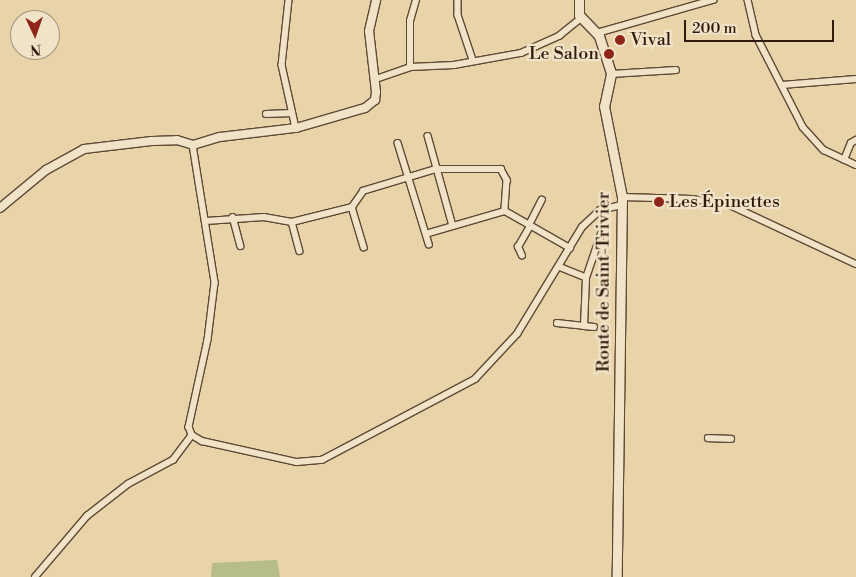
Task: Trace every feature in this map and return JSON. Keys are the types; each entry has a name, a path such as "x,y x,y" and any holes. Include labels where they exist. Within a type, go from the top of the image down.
{"main road":[{"path":"579,0 581,18 597,33 611,74"},
{"name":"Route de Saint-Trivier","path":"611,74 604,106 622,201 617,577"}],"street":[{"path":"289,0 282,66 296,128"},
{"path":"0,208 46,170 84,149 160,140 177,140 193,145 220,137 296,128 365,108 375,100 376,79 369,31 376,0"},
{"path":"410,67 410,21 416,0"},
{"path":"458,0 458,15 473,60"},
{"path":"597,33 713,0"},
{"path":"748,0 756,35 809,134 824,150 856,165"},
{"path":"376,79 410,67 454,65 534,49 559,36 581,18"},
{"path":"611,74 676,70"},
{"path":"782,85 856,78"},
{"path":"266,114 292,113"},
{"path":"428,136 453,226"},
{"path":"844,160 851,143 856,140"},
{"path":"398,143 429,244"},
{"path":"193,145 206,221 214,302 189,427 192,435 202,441 297,462 322,460 475,379 518,334 570,248 593,217 600,210 622,201 692,199 730,205 856,264"},
{"path":"206,221 264,217 292,222 352,207 363,191 436,169 501,169 507,180 505,211"},
{"path":"522,256 518,247 542,200"},
{"path":"352,207 364,247"},
{"path":"426,234 505,211 570,248"},
{"path":"233,218 241,246"},
{"path":"292,222 300,251"},
{"path":"584,326 586,278 601,234"},
{"path":"559,267 586,278"},
{"path":"557,323 594,327"},
{"path":"35,577 94,510 128,484 173,460 192,435"},
{"path":"708,438 731,439"}],"green space":[{"path":"277,560 280,577 211,577 212,563"}],"place":[{"name":"Vival","path":"620,40"},
{"name":"Le Salon","path":"609,54"},
{"name":"Les Épinettes","path":"659,202"}]}
